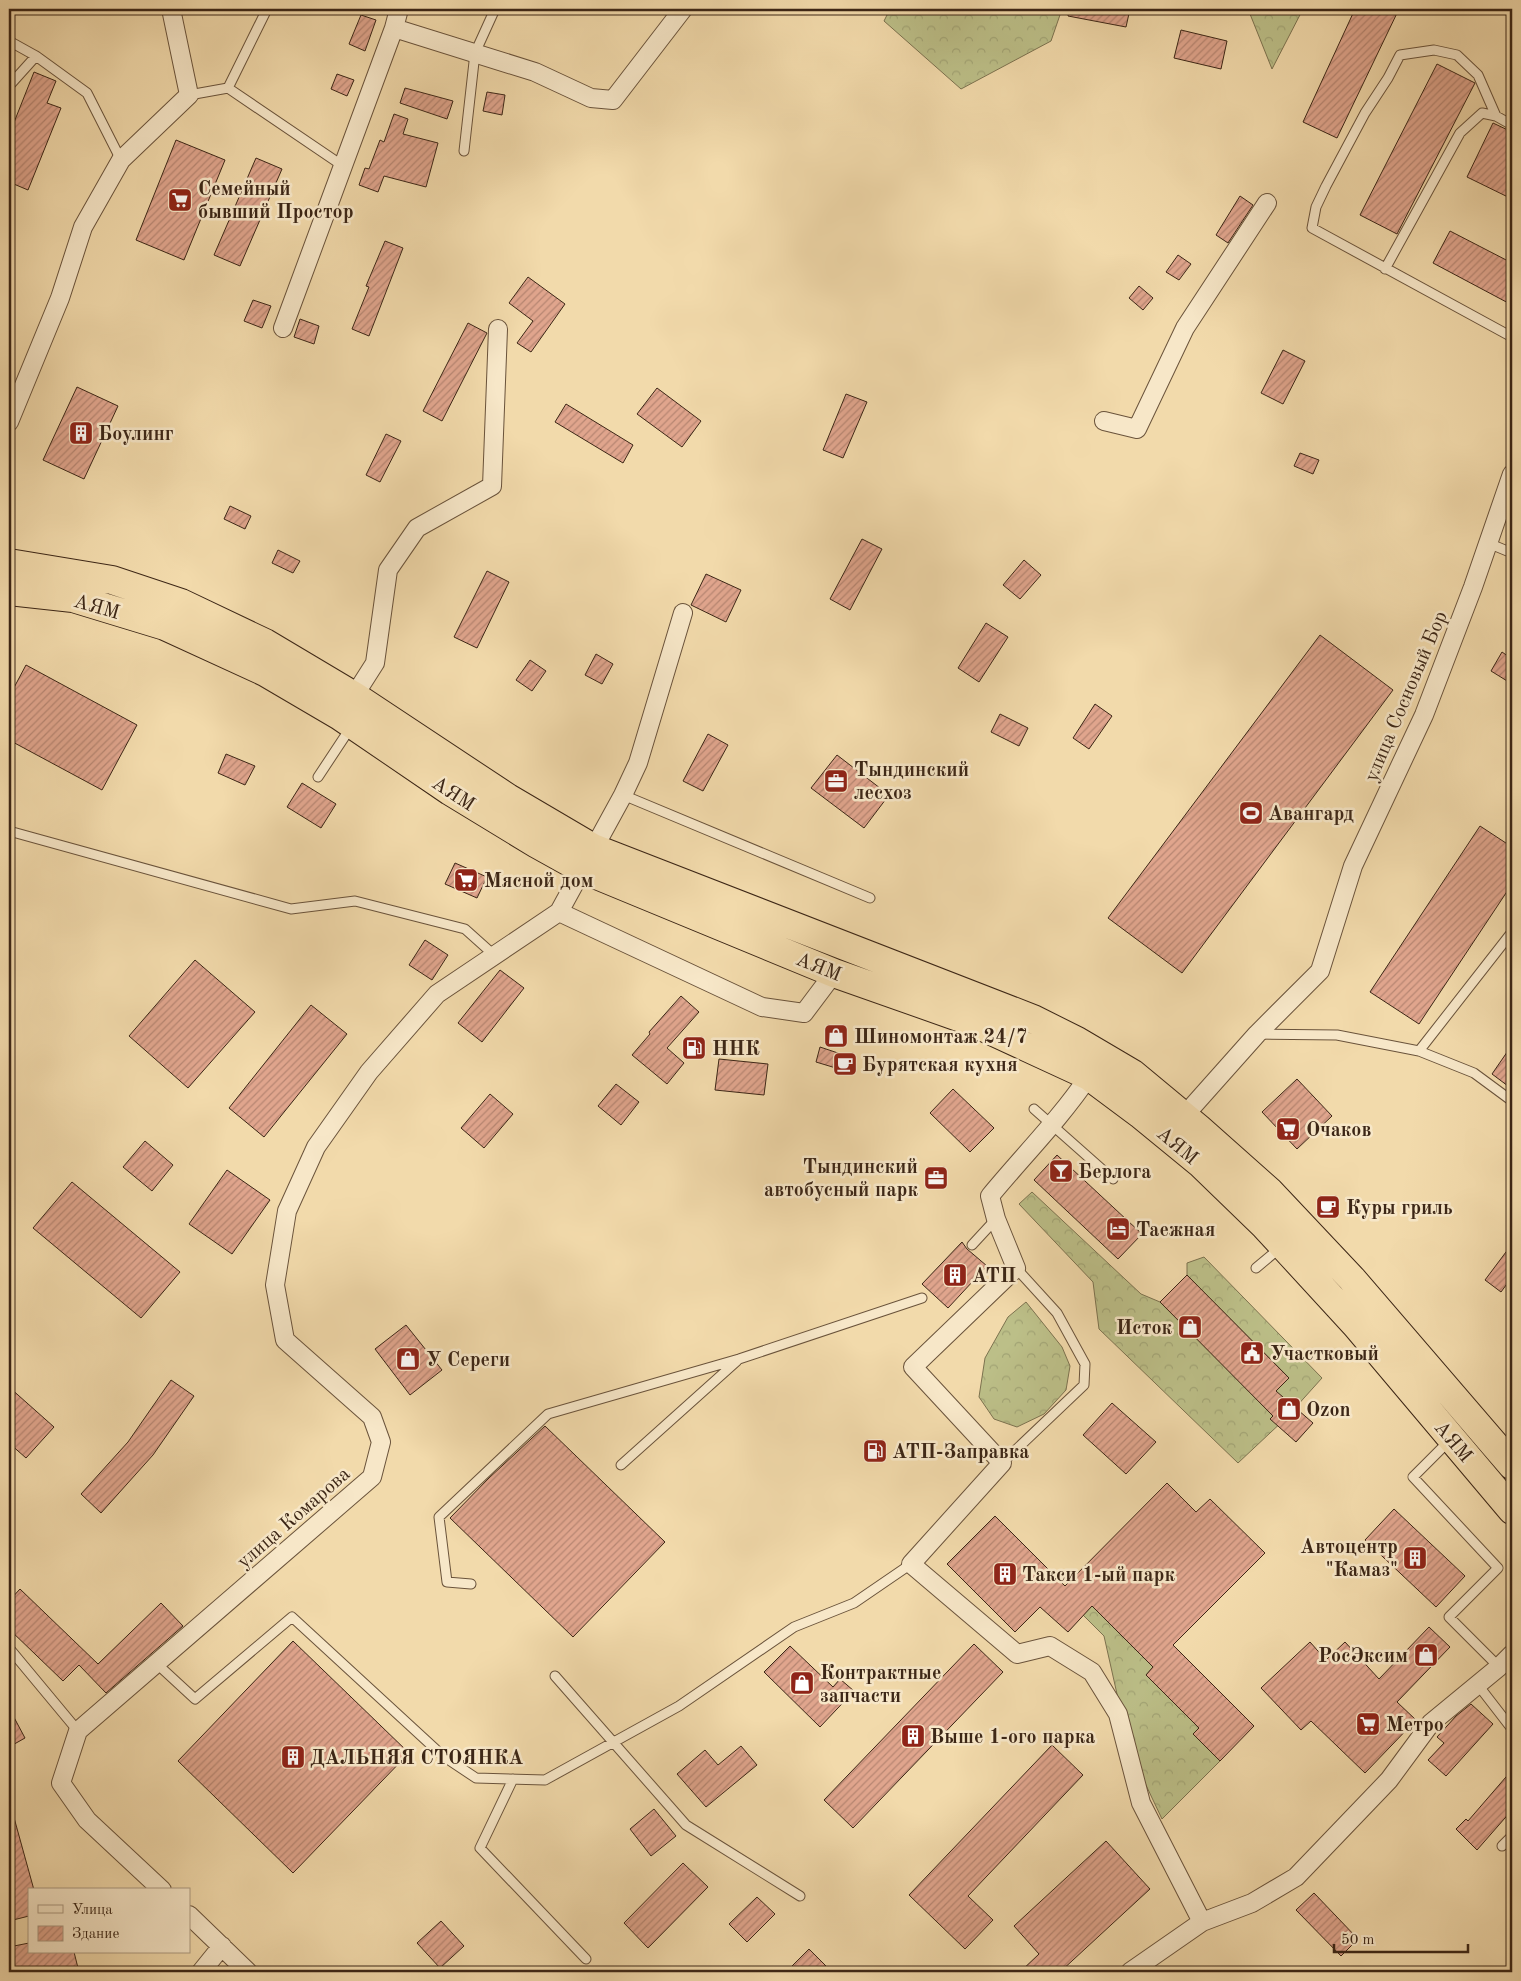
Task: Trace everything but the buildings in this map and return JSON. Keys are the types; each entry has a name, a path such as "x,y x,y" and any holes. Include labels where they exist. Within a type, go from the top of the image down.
{"highway":[{"name":"АЯМ","path":"9,562 112,580 180,603 266,643 354,696 508,798 588,858 834,973 970,1021 1089,1076 1140,1114 1201,1164 1283,1246 1356,1325 1512,1510"},
{"name":"АЯМ","path":"9,591 73,598 165,626 265,672 352,724 450,791 537,844 588,858 1033,1019 1077,1041 1133,1074 1270,1192 1352,1279 1511,1459"}],"street":[{"path":"9,422 60,298 83,227 121,160 189,95 171,9"},
{"path":"283,328 394,28 399,9"},
{"path":"394,28 535,72 592,98 613,100 683,9"},
{"path":"1104,421 1137,429 1185,328 1267,203"},
{"path":"354,696 375,663 388,570 417,528 492,486 498,329"},
{"name":"улица Сосновый Бор","path":"1184,1116 1257,1034 1320,971 1353,866 1424,715 1512,474"},
{"path":"682,613 638,763 623,795 558,912 762,1007 804,1013 834,973"},
{"name":"улица Комарова","path":"78,1731 372,1477 381,1442 372,1417 285,1340 275,1285 287,1211 316,1147 368,1072 437,994 558,912"},
{"path":"1089,1076 1072,1102 990,1196 996,1219 1016,1268 913,1367 1002,1463 911,1564 1018,1654 1050,1646 1092,1672 1118,1714 1141,1803 1202,1922"},
{"path":"1488,1480 1511,1459"},
{"path":"1130,1972 1202,1922 1252,1903 1296,1876 1389,1780 1431,1723 1500,1667 1512,1654"},
{"path":"78,1731 62,1782 87,1820 160,1888"},
{"path":"190,1916 248,1972"},
{"path":"201,1972 222,1946"}],"lane":[{"path":"228,88 267,9"},
{"path":"464,151 475,53 495,9"},
{"path":"9,41 36,56 87,93 121,160"},
{"path":"1496,116 1478,75 1457,55 1434,50 1400,55 1388,78 1365,113 1326,186 1316,207 1312,228 1512,337"},
{"path":"9,86 36,56"},
{"path":"189,95 228,88 343,166"},
{"path":"1385,268 1460,132 1482,113 1496,116 1512,125"},
{"path":"1488,543 1512,553"},
{"path":"318,777 352,724"},
{"path":"623,795 870,898"},
{"path":"9,831 291,910 355,901 465,929 494,955"},
{"path":"1419,1051 1512,932"},
{"path":"1257,1034 1337,1034 1419,1051 1474,1073 1512,1101"},
{"path":"1034,1109 1113,1179"},
{"path":"972,1245 996,1219"},
{"path":"1256,1268 1283,1246"},
{"path":"1002,1463 1084,1384 1085,1364 1057,1313 1016,1268"},
{"path":"471,1584 447,1582 439,1517 548,1414 739,1359 922,1298"},
{"path":"621,1465 739,1359"},
{"path":"1452,1438 1413,1477 1498,1568 1449,1617 1500,1667"},
{"path":"156,1663 195,1699 292,1617 443,1756 476,1778 545,1780 679,1706 794,1627 854,1603 911,1564"},
{"path":"9,1648 78,1731"},
{"path":"555,1676 686,1825 800,1896"},
{"path":"1478,1685 1512,1729"},
{"path":"512,1779 480,1848 586,1959"},
{"path":"1502,1846 1512,1836"}],"green space":[{"path":"890,9 1062,9 1051,41 961,89 884,21"},
{"path":"1248,9 1303,9 1272,69"},
{"path":"1032,1192 1141,1294 1160,1302 1262,1404 1289,1378 1187,1275 1187,1263 1204,1257 1322,1378 1286,1418 1238,1463 1099,1329 1093,1282 1019,1204"},
{"path":"1026,1302 1062,1347 1070,1366 1066,1390 1044,1414 1017,1427 994,1419 979,1397 985,1358 1008,1317"},
{"path":"1092,1606 1153,1667 1146,1675 1199,1728 1193,1734 1220,1761 1162,1819 1145,1783 1117,1694 1104,1636 1083,1615"}],"place":[{"name":"Семейный бывший Простор","path":"180,200"},
{"name":"Боулинг","path":"81,433"},
{"name":"Тындинский лесхоз","path":"836,781"},
{"name":"Авангард","path":"1251,813"},
{"name":"Мясной дом","path":"466,880"},
{"name":"Шиномонтаж 24/7","path":"836,1036"},
{"name":"ННК","path":"694,1048"},
{"name":"Бурятская кухня","path":"845,1064"},
{"name":"Очаков","path":"1288,1129"},
{"name":"Берлога","path":"1061,1171"},
{"name":"Тындинский автобусный парк","path":"936,1178"},
{"name":"Куры гриль","path":"1328,1207"},
{"name":"Таежная","path":"1118,1229"},
{"name":"АТП","path":"955,1275"},
{"name":"Исток","path":"1190,1327"},
{"name":"Участковый","path":"1252,1353"},
{"name":"У Сереги","path":"408,1359"},
{"name":"Ozon","path":"1289,1409"},
{"name":"АТП-Заправка","path":"875,1451"},
{"name":"Автоцентр \"Камаз\"","path":"1415,1558"},
{"name":"Такси 1-ый парк","path":"1005,1574"},
{"name":"РосЭксим","path":"1426,1655"},
{"name":"Контрактные запчасти","path":"802,1683"},
{"name":"Метро","path":"1368,1724"},
{"name":"Выше 1-ого парка","path":"913,1736"},
{"name":"ДАЛЬНЯЯ СТОЯНКА","path":"293,1757"}]}
